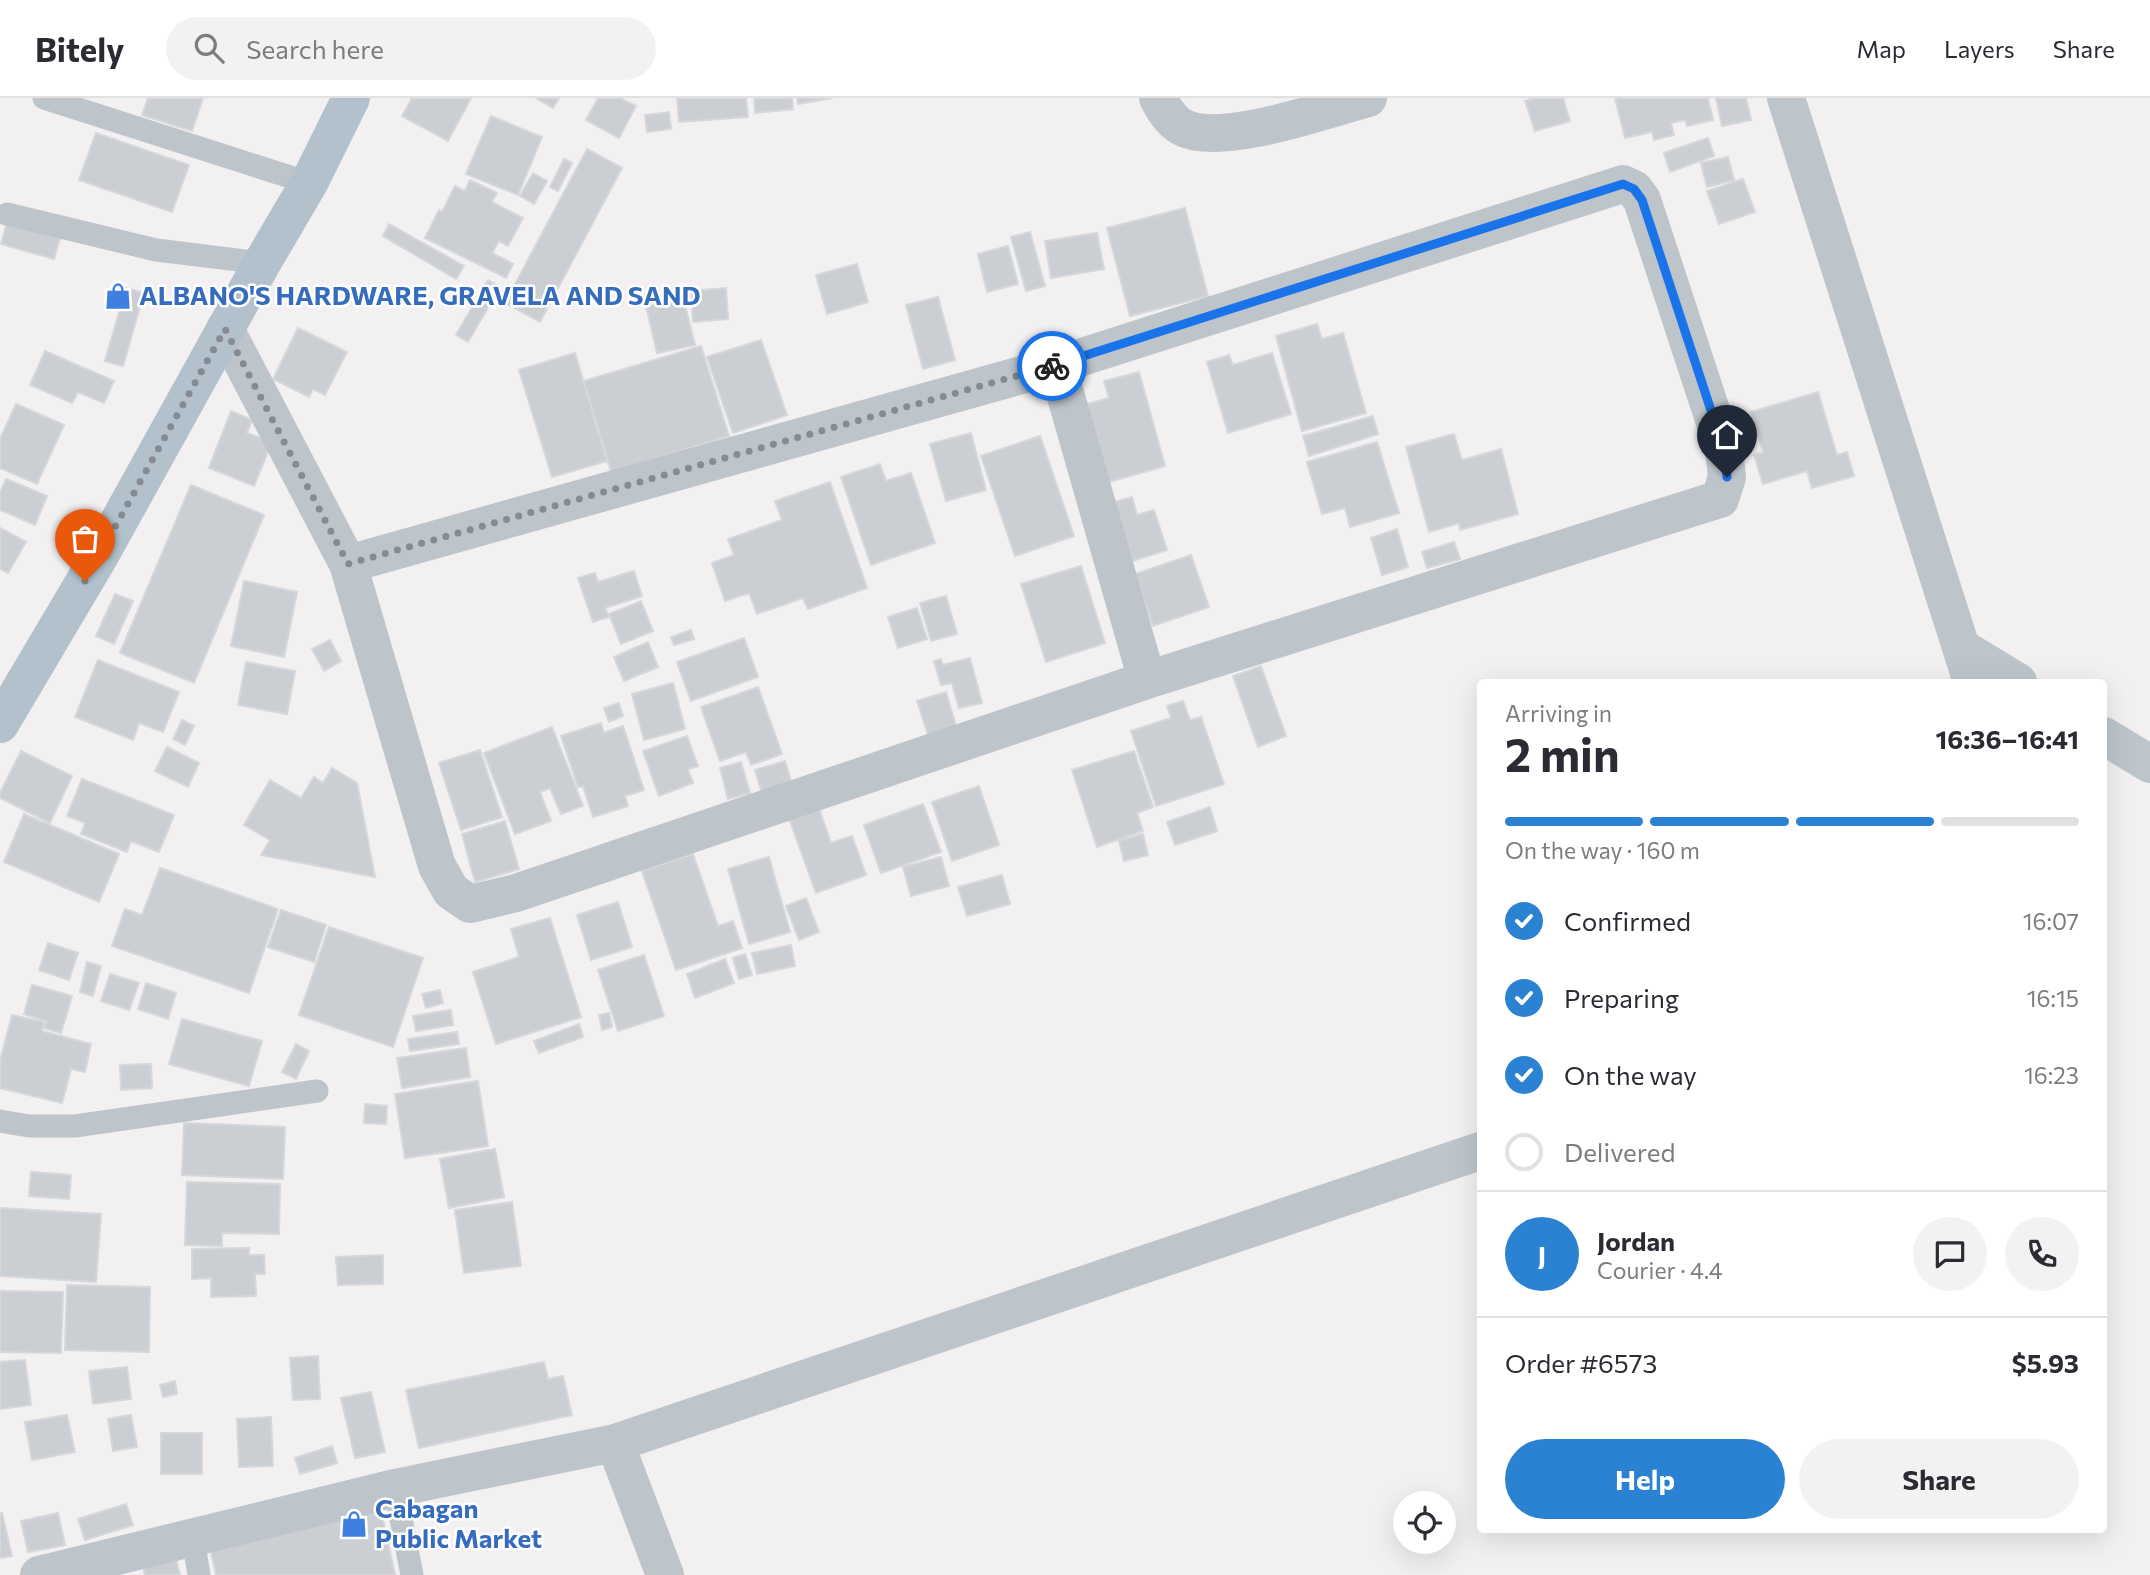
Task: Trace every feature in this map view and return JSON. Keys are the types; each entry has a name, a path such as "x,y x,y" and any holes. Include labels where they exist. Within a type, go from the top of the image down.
{"main road":[{"path":"0,724 99,557 309,183 351,98"}],"street":[{"path":"1158,98 1163,108 1182,127 1209,134 1238,133 1368,98"},
{"path":"1786,98 1967,665 2009,679"},
{"path":"225,329 348,564 437,866 451,891 470,904 516,893 1147,680 1720,499 1727,477 1724,450 1642,200 1634,189 1623,184 1058,365 348,564"},
{"path":"1058,365 1147,680"},
{"path":"2107,738 2150,764"},
{"path":"39,1575 121,1565 193,1538 395,1488 615,1443 1477,1152"},
{"path":"615,1443 665,1575"}],"lane":[{"path":"44,98 309,183"},
{"path":"7,214 156,250 262,263"},
{"path":"0,1121 29,1126 75,1126 317,1091"},
{"path":"395,1488 412,1575"},
{"path":"193,1538 199,1575"}],"building":[{"path":"148,98 203,98 192,131 142,115"},
{"path":"412,98 471,98 448,141 402,116"},
{"path":"536,98 559,98 553,108"},
{"path":"598,98 620,98 636,106 619,138 586,120"},
{"path":"677,98 746,98 748,117 679,122"},
{"path":"754,98 792,98 793,109 755,113"},
{"path":"797,98 832,98 798,104"},
{"path":"1534,98 1563,98 1570,121 1535,131 1525,101"},
{"path":"1615,98 1708,98 1713,120 1687,126 1685,120 1671,123 1674,135 1654,140 1652,132 1625,138"},
{"path":"1716,98 1746,98 1751,120 1722,126"},
{"path":"669,112 671,129 647,132 645,115"},
{"path":"491,116 542,137 518,195 466,174"},
{"path":"96,133 189,165 172,212 79,180"},
{"path":"1708,138 1714,156 1670,172 1664,153"},
{"path":"587,149 622,168 540,322 505,303"},
{"path":"1728,157 1734,180 1707,187 1701,163"},
{"path":"564,159 572,163 558,191 550,187"},
{"path":"533,173 547,181 534,204 520,196"},
{"path":"1743,179 1755,212 1719,224 1707,191"},
{"path":"470,180 497,193 492,202 523,218 508,246 499,241 492,253 513,264 506,278 425,238 455,186 465,191"},
{"path":"1185,208 1208,296 1130,316 1107,228"},
{"path":"7,223 60,238 54,259 1,244"},
{"path":"389,224 464,266 456,279 383,236"},
{"path":"1030,232 1045,286 1026,291 1011,237"},
{"path":"1097,233 1104,269 1051,278 1045,241"},
{"path":"1008,246 1018,284 987,292 978,254"},
{"path":"857,264 868,302 827,314 816,275"},
{"path":"488,280 500,287 468,342 456,335"},
{"path":"126,288 144,293 123,366 105,361"},
{"path":"726,288 728,319 693,322 691,291"},
{"path":"683,297 695,345 657,353 646,306"},
{"path":"938,297 955,360 923,369 906,305"},
{"path":"1317,324 1322,339 1343,333 1366,413 1302,431 1276,336"},
{"path":"298,328 347,352 325,395 313,389 309,397 273,379"},
{"path":"761,340 787,415 733,433 707,357"},
{"path":"701,346 729,436 611,472 584,381"},
{"path":"45,351 114,381 104,403 78,392 72,403 30,385"},
{"path":"575,353 607,461 552,477 519,370"},
{"path":"1272,353 1291,414 1228,433 1207,362 1229,355 1233,365"},
{"path":"1139,372 1165,466 1102,484 1080,406 1109,398 1104,381"},
{"path":"1818,392 1837,455 1847,452 1854,476 1812,488 1807,471 1763,484 1754,455 1763,452 1751,412"},
{"path":"16,404 64,425 37,484 0,468 0,439"},
{"path":"231,411 252,420 247,433 272,442 254,486 209,468"},
{"path":"1373,416 1378,434 1309,456 1303,436"},
{"path":"971,433 986,490 946,501 930,444"},
{"path":"1454,434 1462,460 1501,449 1518,514 1460,530 1459,523 1429,532 1406,447"},
{"path":"1040,436 1074,536 1015,556 981,456"},
{"path":"1377,442 1399,513 1350,527 1345,508 1322,514 1307,462"},
{"path":"880,464 886,481 911,473 935,543 871,565 841,477"},
{"path":"6,479 47,496 35,525 0,510 0,493"},
{"path":"830,482 867,588 808,609 803,598 757,614 749,593 725,601 712,563 734,555 728,539 782,520 775,501"},
{"path":"191,485 264,515 194,683 120,653"},
{"path":"1132,497 1137,515 1154,510 1167,550 1126,563 1108,504"},
{"path":"0,528 26,542 8,573 0,569"},
{"path":"1397,529 1408,567 1382,575 1371,538"},
{"path":"1454,542 1460,559 1427,568 1422,552"},
{"path":"1191,555 1209,607 1153,626 1135,574"},
{"path":"1081,566 1105,643 1046,662 1021,584"},
{"path":"634,571 642,596 605,608 609,617 593,622 578,578 595,573 598,582"},
{"path":"244,581 297,592 284,657 231,646"},
{"path":"115,594 133,601 114,644 96,636"},
{"path":"946,596 957,634 931,641 920,603"},
{"path":"641,601 653,631 621,644 609,614"},
{"path":"917,608 927,639 898,648 888,617"},
{"path":"691,630 694,639 674,645 671,637"},
{"path":"744,638 758,677 691,701 677,662"},
{"path":"330,640 341,661 324,671 312,649"},
{"path":"648,642 658,667 624,681 614,657"},
{"path":"970,658 982,703 959,708 952,683 941,685 934,661 941,659 943,665"},
{"path":"98,660 179,692 163,732 139,723 133,740 75,717"},
{"path":"246,662 295,671 287,714 238,705"},
{"path":"1261,666 1286,736 1258,747 1233,676"},
{"path":"673,683 685,729 644,740 632,694"},
{"path":"758,687 782,754 751,765 746,752 720,761 701,707"},
{"path":"946,692 957,729 929,738 917,701"},
{"path":"1183,701 1190,720 1201,717 1224,784 1156,806 1131,731 1171,718 1167,706"},
{"path":"619,703 623,716 609,722 604,708"},
{"path":"182,720 194,726 185,745 173,739"},
{"path":"601,723 604,733 623,726 644,790 625,796 628,806 593,817 583,786 578,787 561,736"},
{"path":"552,727 583,806 561,814 550,788 540,792 551,821 515,834 484,753"},
{"path":"687,736 698,766 688,769 693,783 659,796 643,751"},
{"path":"167,747 199,763 188,787 155,771"},
{"path":"480,750 502,817 461,830 439,763"},
{"path":"21,751 72,776 50,823 0,798"},
{"path":"1134,751 1153,807 1137,813 1143,831 1097,847 1072,770"},
{"path":"785,761 792,784 762,793 755,770"},
{"path":"741,762 750,793 728,799 720,768"},
{"path":"332,768 357,783 375,877 261,855 270,840 244,825 270,780 301,798 314,777 323,783"},
{"path":"82,779 174,815 159,852 131,841 127,852 81,834 85,823 67,816"},
{"path":"979,786 999,845 952,861 932,802"},
{"path":"923,804 941,852 881,873 864,825"},
{"path":"1210,807 1217,831 1175,845 1167,822"},
{"path":"819,808 831,843 852,836 866,875 816,893 789,818"},
{"path":"24,814 119,854 99,902 4,862"},
{"path":"505,821 519,869 475,882 462,834"},
{"path":"1143,834 1148,855 1124,861 1119,841"},
{"path":"693,854 718,926 733,921 742,948 676,970 642,871"},
{"path":"769,857 790,932 749,944 728,869"},
{"path":"941,857 949,886 911,896 903,867"},
{"path":"160,868 278,909 249,993 112,946 125,909 142,915"},
{"path":"1002,875 1010,904 967,916 958,887"},
{"path":"806,898 819,932 799,940 786,906"},
{"path":"618,902 632,947 591,960 577,915"},
{"path":"281,910 326,925 314,962 268,947"},
{"path":"550,918 581,1017 496,1044 473,972 519,957 511,929"},
{"path":"329,927 423,958 393,1047 299,1015"},
{"path":"48,943 78,953 69,980 39,970"},
{"path":"791,945 795,966 757,974 752,953"},
{"path":"745,954 752,975 739,979 733,958"},
{"path":"644,955 664,1016 618,1031 598,970"},
{"path":"725,959 734,983 695,998 687,974"},
{"path":"87,962 101,966 93,996 80,992"},
{"path":"110,974 139,983 129,1010 101,1001"},
{"path":"146,983 176,993 168,1019 138,1009"},
{"path":"32,985 72,996 61,1033 44,1028 47,1021 24,1014"},
{"path":"440,990 443,1003 426,1008 422,994"},
{"path":"451,1010 453,1025 416,1031 413,1016"},
{"path":"609,1013 612,1027 602,1030 599,1015"},
{"path":"12,1015 44,1022 42,1031 91,1044 85,1072 71,1069 62,1103 0,1088 0,1061"},
{"path":"182,1019 262,1041 249,1086 169,1064"},
{"path":"579,1024 583,1037 539,1053 534,1041"},
{"path":"457,1032 459,1044 410,1051 408,1039"},
{"path":"296,1044 309,1051 296,1079 282,1072"},
{"path":"466,1048 470,1077 402,1088 397,1058"},
{"path":"151,1064 152,1088 121,1090 120,1065"},
{"path":"478,1081 488,1146 405,1158 395,1094"},
{"path":"365,1104 387,1106 386,1124 364,1123"},
{"path":"184,1123 285,1127 283,1179 182,1175"},
{"path":"495,1149 504,1197 449,1208 440,1159"},
{"path":"31,1172 71,1175 69,1199 29,1196"},
{"path":"187,1182 280,1184 279,1234 222,1233 222,1246 185,1245"},
{"path":"512,1202 521,1266 464,1273 455,1210"},
{"path":"0,1208 101,1214 96,1282 0,1276"},
{"path":"249,1248 249,1255 264,1255 265,1274 255,1274 256,1296 211,1297 211,1278 192,1279 192,1249"},
{"path":"383,1255 383,1284 338,1285 336,1257"},
{"path":"67,1285 150,1287 149,1352 65,1350"},
{"path":"0,1291 63,1292 61,1353 0,1352"},
{"path":"318,1356 320,1399 293,1400 290,1358"},
{"path":"25,1360 31,1405 0,1409 0,1362"},
{"path":"544,1362 548,1379 563,1376 572,1415 419,1448 406,1390"},
{"path":"127,1367 131,1399 93,1404 89,1371"},
{"path":"175,1381 177,1394 163,1397 160,1385"},
{"path":"371,1392 385,1452 355,1458 341,1398"},
{"path":"67,1415 75,1452 32,1460 25,1422"},
{"path":"131,1415 137,1447 113,1451 108,1419"},
{"path":"271,1417 273,1466 239,1467 237,1419"},
{"path":"161,1433 202,1433 202,1474 161,1474"},
{"path":"332,1446 337,1463 300,1474 295,1458"},
{"path":"126,1504 133,1525 85,1540 78,1519"},
{"path":"380,1506 395,1575 216,1575 209,1543"},
{"path":"0,1513 12,1556 0,1558"},
{"path":"58,1513 65,1545 28,1552 21,1521"},
{"path":"174,1551 180,1575 145,1575 141,1559"}],"way so far":[{"path":"85,581 225,329 348,564 1052,366"}],"place":[{"name":"ALBANO'S HARDWARE, GRAVELA AND SAND","path":"118,296"},
{"name":"Cabagan Public Market","path":"354,1524"}],"route":[{"path":"1052,366 1623,184 1634,189 1642,200 1724,450 1727,477"}]}
